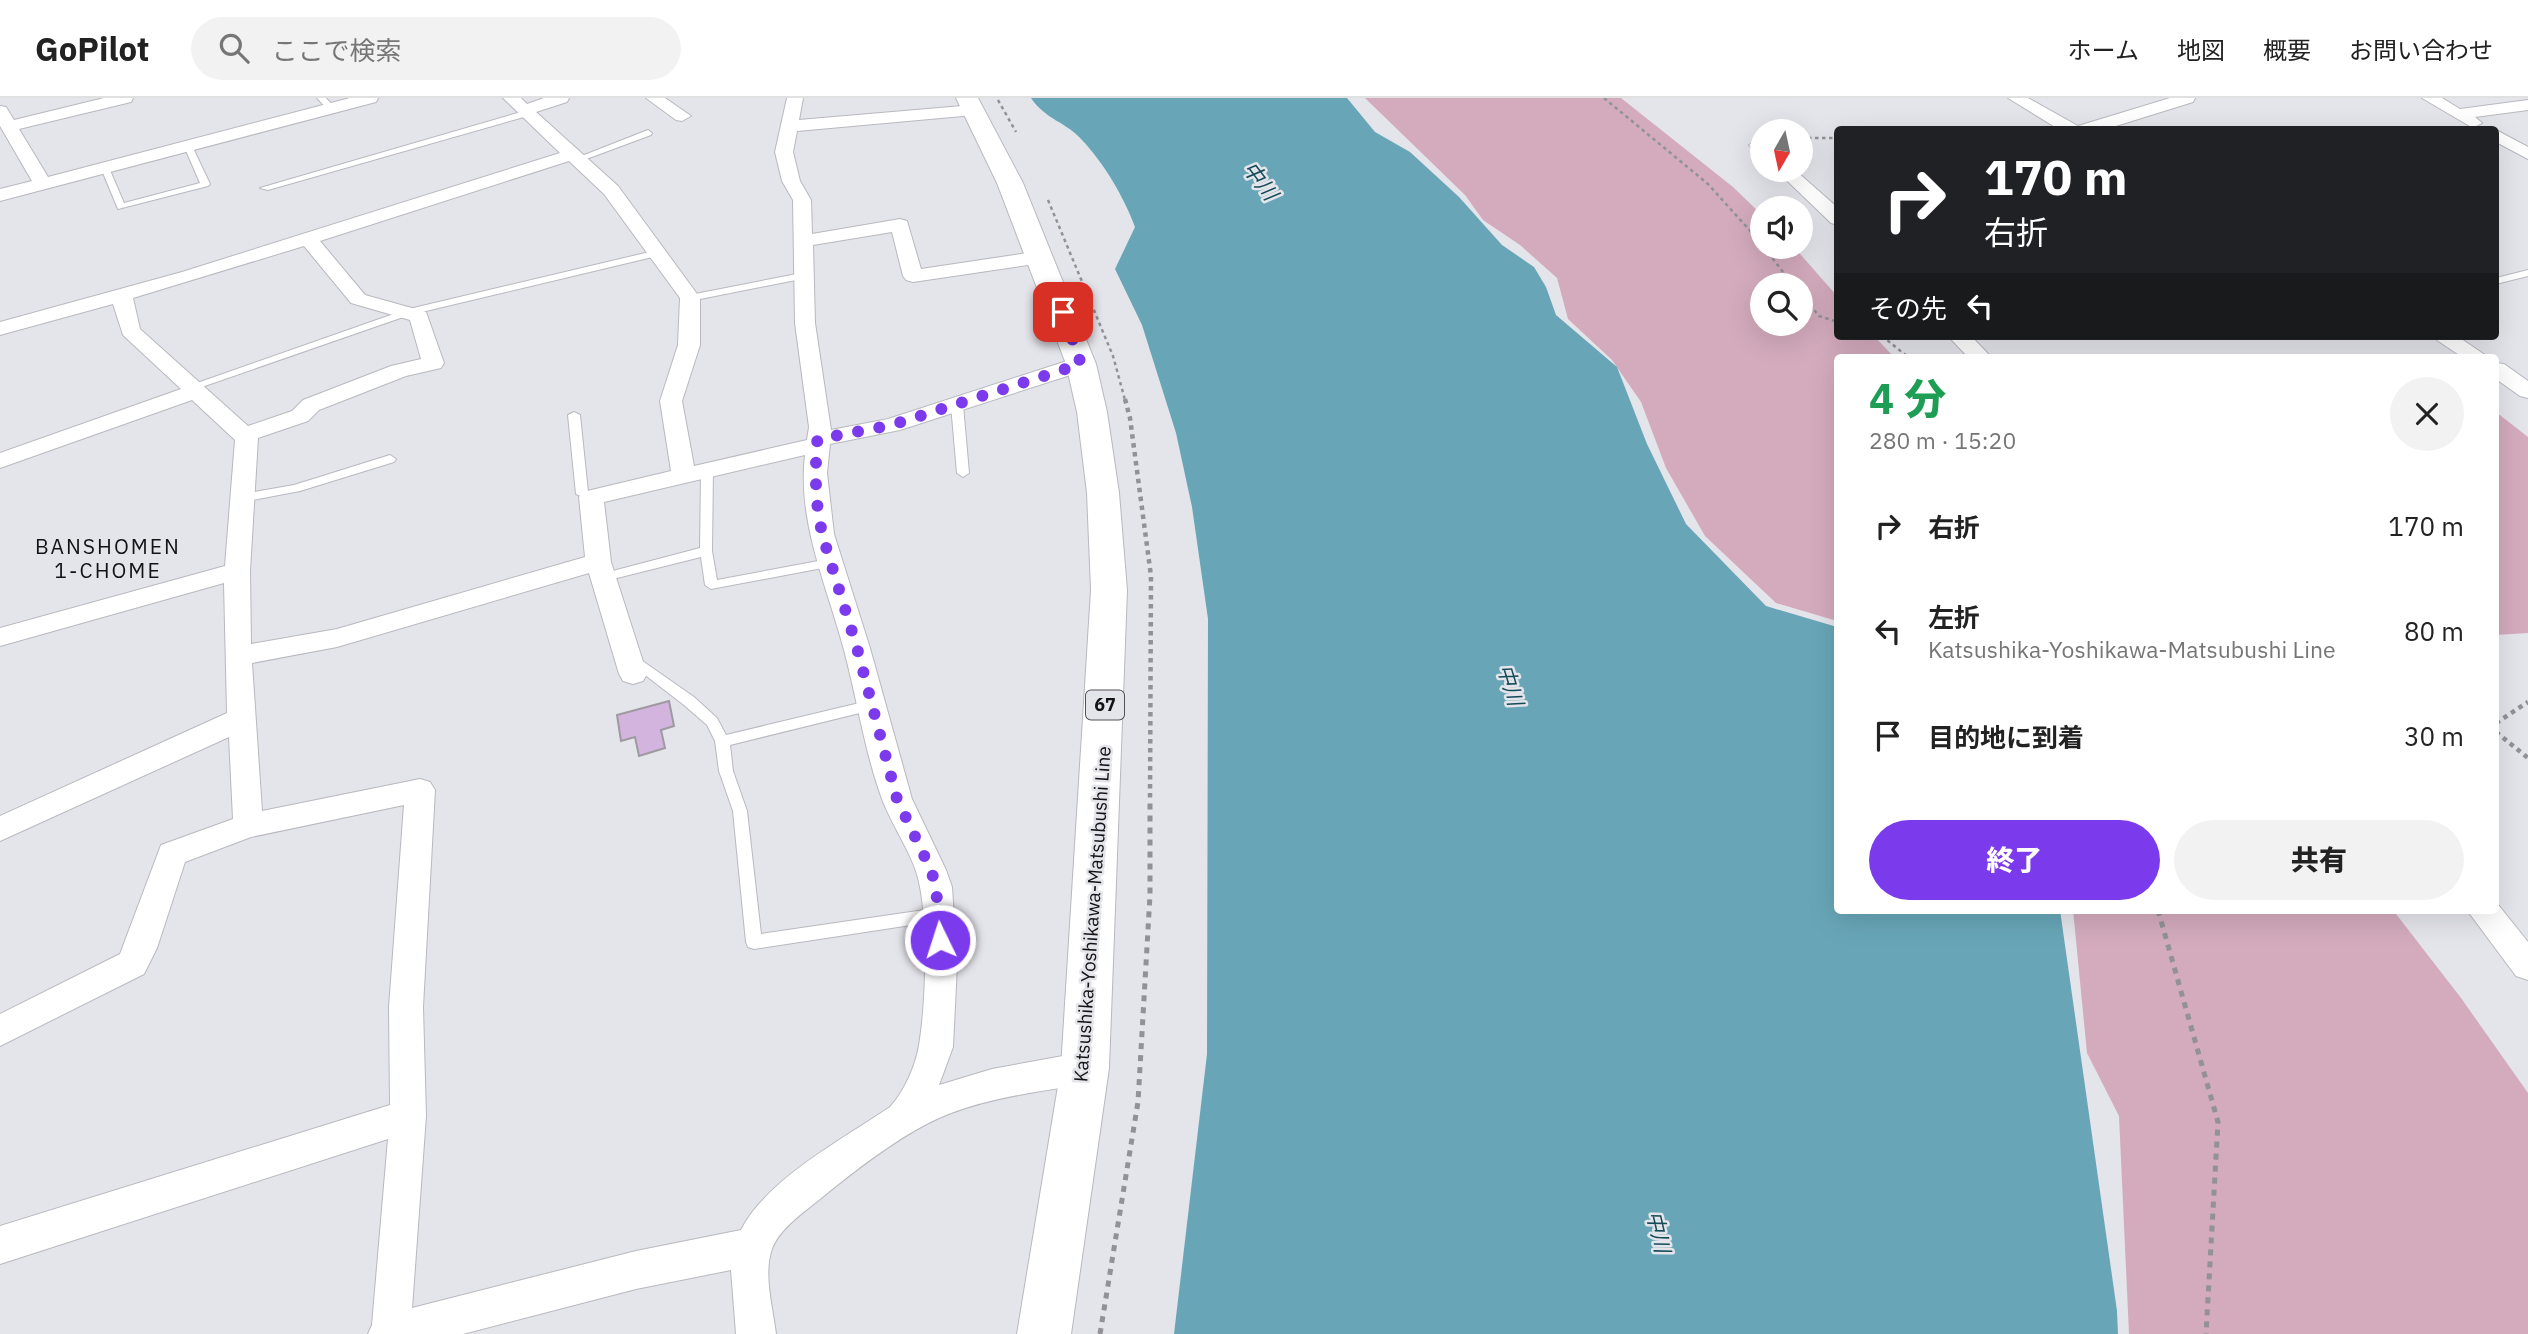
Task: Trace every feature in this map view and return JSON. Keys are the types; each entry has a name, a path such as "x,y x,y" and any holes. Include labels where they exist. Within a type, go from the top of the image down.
{"main road":[{"name":"Katsushika-Yoshikawa-Matsubushi Line","path":"971,104 1041,257 1081,364 1092,412 1103,493 1110,590 1085,1068 1044,1334"}],"street":[{"path":"7,128 125,98"},
{"path":"0,195 188,146 326,103 370,98"},
{"path":"521,107 561,98"},
{"path":"654,98 682,116"},
{"path":"795,98 784,152 792,181 802,200 802,276 806,333 820,427 817,442 816,497 829,563 873,705 897,799 931,870 938,915 941,965 936,1047 913,1107 903,1119"},
{"path":"2016,98 2066,126"},
{"path":"2096,126 2187,98"},
{"path":"2430,98 2478,126"},
{"path":"789,126 871,121 971,104"},
{"path":"2458,114 2528,105"},
{"path":"521,107 611,190 690,298 689,345 671,401 695,473"},
{"path":"0,110 7,128 43,184"},
{"path":"2499,137 2528,154"},
{"path":"0,329 122,296 574,157"},
{"path":"1798,182 1834,215"},
{"path":"802,241 900,226 913,276 1041,257"},
{"path":"244,435 300,416 311,405 399,371 433,363 419,316 358,299 308,239"},
{"path":"122,296 130,331 247,438 237,571 237,656 248,826"},
{"path":"1963,340 1977,354"},
{"path":"2449,340 2472,354"},
{"path":"637,669 605,569 592,497 892,425 1081,364"},
{"path":"2499,371 2528,391"},
{"path":"0,461 192,390"},
{"path":"237,656 337,638 605,569"},
{"path":"0,637 237,571"},
{"path":"0,828 243,718"},
{"path":"0,1031 132,964 141,948 173,854 248,826 420,790 406,1007 408,1116 389,1334 636,1270 752,1247"},
{"path":"2486,914 2528,966"},
{"path":"756,1334 752,1247 759,1231 781,1208 903,1119 930,1103 1085,1068"},
{"path":"0,1245 408,1116"}],"lane":[{"path":"265,188 521,107"},
{"path":"574,157 648,134"},
{"path":"105,168 121,207 205,184 188,146"},
{"path":"192,390 410,312 657,253"},
{"path":"2499,280 2528,273"},
{"path":"690,298 802,276"},
{"path":"957,405 963,473"},
{"path":"575,415 582,494 592,497"},
{"path":"242,498 296,488 390,459"},
{"path":"695,473 711,585 829,563"},
{"path":"605,569 706,551"},
{"path":"637,669 689,701 712,722 722,741 726,771 740,811 754,943 938,915"},
{"path":"722,741 873,705"}],"path":[{"path":"1604,98 1664,145 1732,207 1750,229"},
{"path":"1813,138 1834,138"},
{"path":"1813,309 1819,316 1834,321"},
{"path":"1887,340 1904,354"},
{"path":"2499,721 2528,702"},
{"path":"2499,734 2528,758"},
{"path":"2159,914 2218,1122 2206,1334"}],"shaded area":[{"path":"1365,98 1621,98 1750,203 1750,259 1805,259 1834,293 1834,340 1878,340 1891,354 1834,354 1834,620 1776,603 1705,536 1666,468 1641,402 1612,360 1568,319 1557,278 1520,245 1483,220 1465,195"},
{"path":"2499,414 2528,437 2528,633 2499,635"},
{"path":"2073,914 2396,914 2461,998 2528,1093 2528,1334 2129,1334 2119,1116 2087,1053"}],"water":[{"name":"中川","path":"1031,98 1347,98 1375,132 1410,152 1459,197 1502,245 1534,267 1546,287 1556,315 1617,367 1647,444 1686,524 1766,606 1834,626 1834,914 2061,914 2117,1311 2118,1334 1174,1334 1207,1054 1208,619 1192,507 1176,433 1142,325 1115,269 1135,227 1125,204 1098,159 1075,133"}],"building":[{"path":"669,701 674,726 661,730 665,748 639,756 635,737 621,741 617,715"}],"district":[{"name":"BANSHOMEN 1-CHOME","path":"108,559"}],"route":[{"path":"940,940 936,887 931,870 897,799 857,648 829,563 816,497 816,445 818,439 892,425 1081,364 1063,312"}]}
